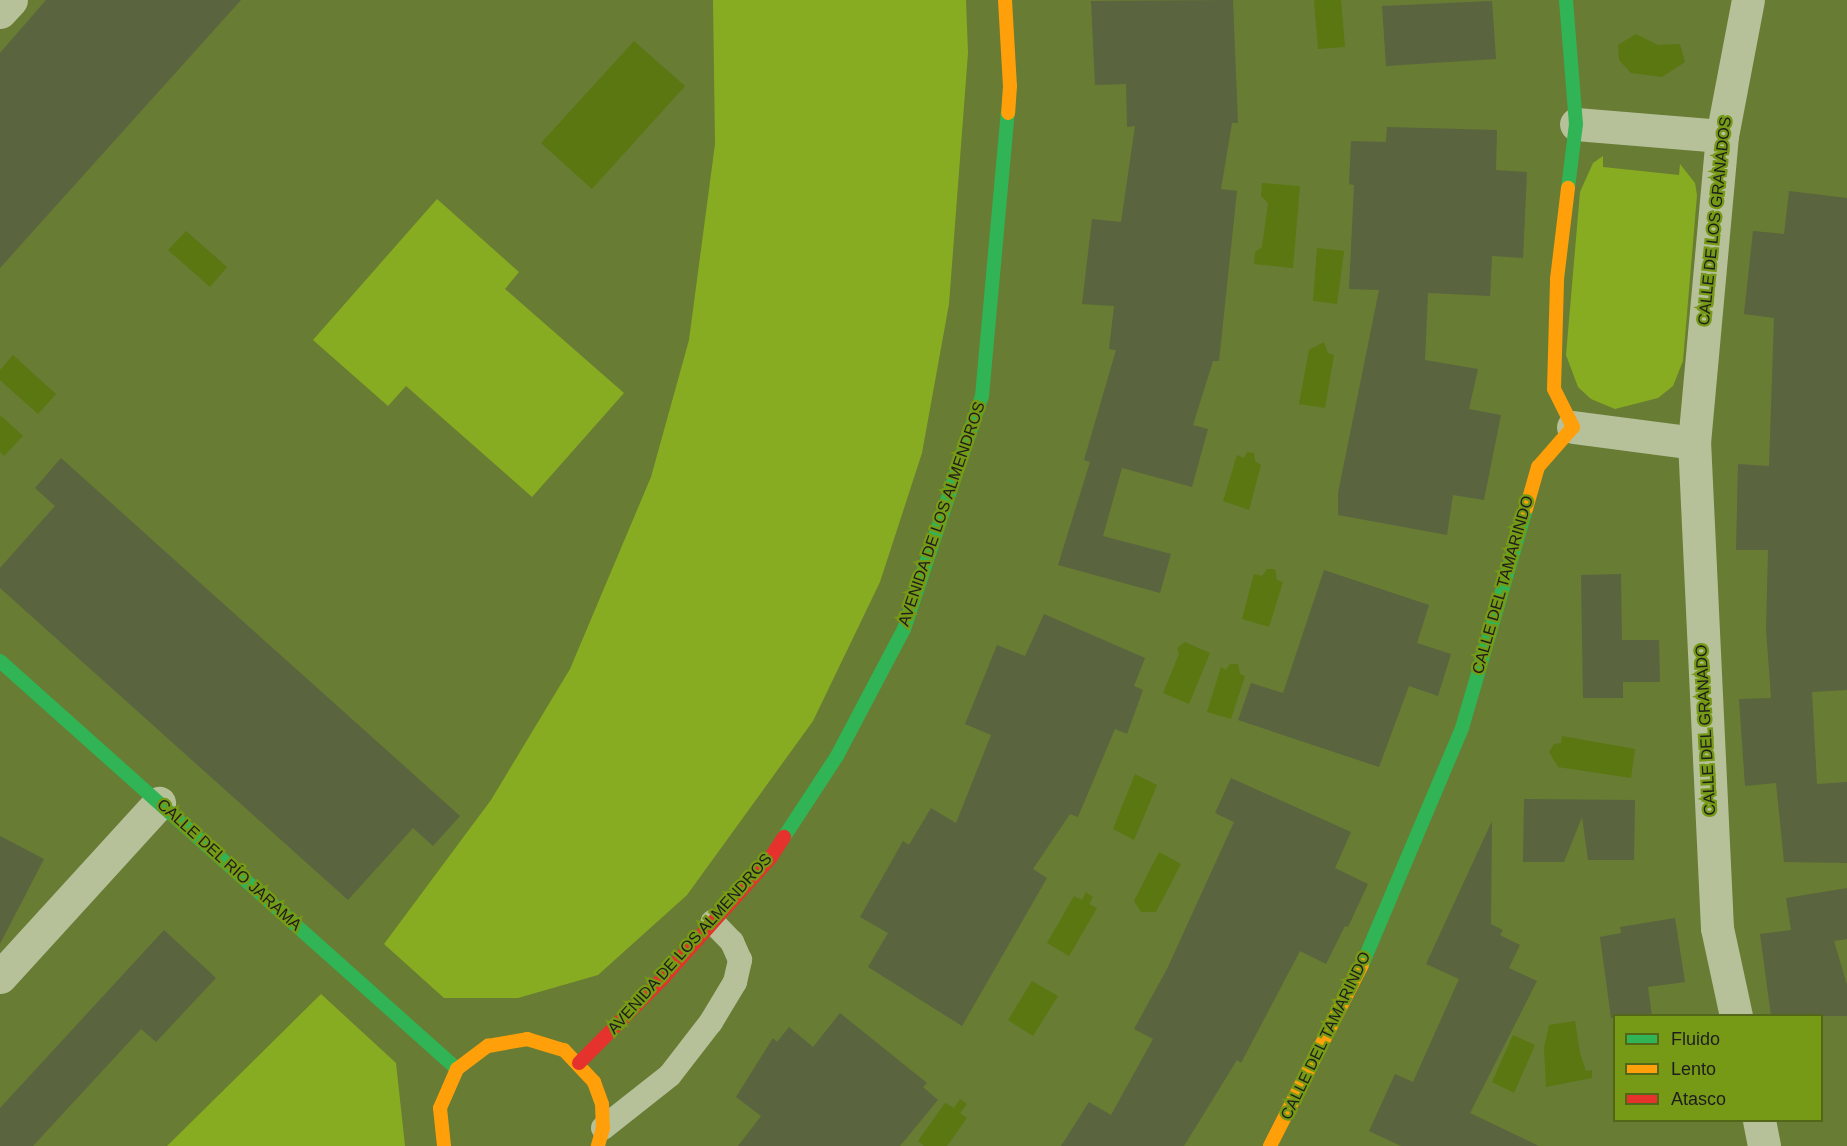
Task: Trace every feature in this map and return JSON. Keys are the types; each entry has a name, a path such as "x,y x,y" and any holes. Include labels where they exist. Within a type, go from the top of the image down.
{"street":[{"path":"0,12 11,0"},
{"name":"AVENIDA DE LOS ALMENDROS","path":"579,1063 713,922 771,857 825,775 904,629 982,396 1010,86 1005,0"},
{"path":"1566,0 1576,124 1557,279 1554,389 1573,427 1694,443"},
{"name":"CALLE DE LOS GRANADOS","path":"1694,443 1722,136 1748,0"},
{"path":"1576,124 1722,136"},
{"name":"CALLE DEL TAMARINDO","path":"1270,1146 1347,999 1462,728 1538,467 1573,427"},
{"name":"CALLE DEL GRANADO","path":"1694,443 1717,928 1736,1014"},
{"name":"CALLE DEL RÍO JARAMA","path":"0,661 457,1069"},
{"path":"0,977 159,803"},
{"path":"444,1146 440,1108 457,1069 488,1046 527,1039 564,1050 579,1063 598,1093 600,1137"},
{"path":"1759,1122 1764,1146"}],"lane":[{"path":"600,1137 670,1075 711,1022 735,982 740,960 732,942 713,922"}],"shaded area":[{"path":"713,0 966,0 968,53 949,304 922,453 880,582 813,721 687,895 598,975 518,998 444,998 384,944 491,800 570,669 651,477 689,340 715,144"},
{"path":"1314,0 1341,0 1345,47 1318,49"},
{"path":"1636,34 1658,45 1680,44 1685,62 1662,77 1631,73 1619,60 1618,45"},
{"path":"634,41 685,86 592,189 541,143"},
{"path":"1603,156 1603,167 1679,175 1680,164 1695,183 1697,195 1683,361 1673,386 1658,398 1615,409 1591,399 1578,387 1566,355 1580,192 1593,163"},
{"path":"1262,183 1300,186 1293,268 1254,264 1255,252 1262,247 1268,203 1261,196"},
{"path":"437,199 519,272 505,289 624,393 532,497 406,386 388,406 313,340"},
{"path":"186,231 227,267 210,287 168,250"},
{"path":"1317,248 1344,251 1337,304 1313,301"},
{"path":"1324,342 1328,353 1334,355 1325,408 1299,404 1309,350"},
{"path":"13,355 56,394 38,414 0,380 0,370"},
{"path":"0,415 23,436 4,456 0,452"},
{"path":"1247,452 1254,453 1255,461 1261,465 1249,510 1223,501 1237,455 1244,458"},
{"path":"1267,569 1275,569 1277,580 1283,582 1269,627 1242,619 1254,574 1262,576"},
{"path":"1185,642 1210,653 1189,704 1163,693 1179,654 1177,648"},
{"path":"1230,664 1238,664 1240,674 1245,676 1231,719 1207,712 1221,667 1226,670"},
{"path":"1562,736 1635,749 1631,778 1558,767 1549,752 1554,744 1561,743"},
{"path":"1135,774 1157,785 1134,840 1113,829"},
{"path":"1159,852 1181,864 1156,912 1141,912 1134,901"},
{"path":"1086,892 1093,897 1089,904 1097,908 1069,956 1047,943 1074,896 1082,900"},
{"path":"1032,981 1058,996 1033,1036 1008,1020"},
{"path":"321,994 396,1063 405,1146 167,1146"},
{"path":"1575,1021 1580,1053 1586,1071 1592,1070 1592,1078 1546,1087 1544,1048 1549,1025"},
{"path":"1513,1035 1535,1045 1514,1093 1492,1082"},
{"path":"960,1099 967,1104 960,1113 967,1118 947,1146 924,1146 918,1141 945,1103 954,1108"}],"building":[{"path":"46,0 241,0 0,268 0,53"},
{"path":"1233,0 1238,123 1232,123 1221,189 1237,191 1219,361 1213,361 1193,425 1208,429 1192,487 1122,468 1103,536 1171,554 1160,593 1058,565 1090,462 1084,460 1116,350 1109,349 1114,306 1082,304 1092,219 1121,222 1135,126 1127,127 1126,84 1095,85 1091,1"},
{"path":"1492,1 1496,59 1386,66 1382,6"},
{"path":"1387,127 1497,130 1496,170 1527,172 1523,258 1492,256 1490,296 1428,293 1425,360 1478,369 1469,409 1501,415 1484,500 1453,495 1447,535 1338,515 1338,493 1379,290 1349,289 1354,185 1349,184 1351,141 1386,142"},
{"path":"1789,191 1847,198 1847,690 1812,692 1817,784 1847,782 1847,863 1784,862 1776,783 1745,786 1739,699 1771,698 1766,629 1768,550 1736,550 1738,464 1769,466 1774,318 1744,314 1753,231 1784,234"},
{"path":"61,458 460,816 433,846 413,828 348,900 0,588 0,568 55,506 35,488"},
{"path":"1324,570 1429,605 1417,643 1451,654 1438,696 1409,686 1379,767 1238,720 1251,683 1283,693"},
{"path":"1621,574 1622,640 1659,640 1660,682 1623,682 1623,698 1583,698 1581,575"},
{"path":"1044,614 1145,658 1134,686 1143,690 1127,734 1115,729 1078,817 1070,814 1033,869 1047,878 962,1026 868,967 888,933 860,917 903,841 909,845 931,808 956,823 991,735 965,724 997,645 1025,656"},
{"path":"1231,778 1351,832 1335,868 1368,884 1348,927 1345,926 1326,964 1300,951 1241,1063 1237,1060 1184,1146 1061,1146 1089,1102 1111,1115 1153,1039 1134,1029 1167,969 1234,822 1215,813"},
{"path":"1524,799 1635,800 1634,860 1588,860 1582,817 1564,862 1523,862"},
{"path":"1492,821 1491,924 1503,930 1500,935 1520,945 1509,968 1537,981 1470,1113 1539,1146 1401,1146 1369,1131 1395,1074 1413,1082 1459,979 1426,964"},
{"path":"0,836 44,859 0,944"},
{"path":"1847,888 1847,939 1834,941 1847,985 1847,1016 1771,1014 1760,934 1791,930 1786,898"},
{"path":"1675,918 1685,982 1648,987 1652,1014 1613,1014 1611,1018 1600,937 1621,933 1620,927"},
{"path":"164,930 216,978 156,1042 141,1029 33,1146 0,1146 0,1108"},
{"path":"840,1013 927,1083 923,1087 938,1100 900,1146 738,1146 761,1116 736,1097 773,1038 777,1042 789,1027 813,1047"}],"traffic: fast":[{"path":"1566,0 1576,124 1568,188"},
{"path":"784,837 837,756 904,629 982,396 1008,113"},
{"path":"1362,965 1462,728 1526,509"},
{"path":"0,661 457,1069"}],"traffic: slow":[{"path":"1005,0 1010,86 1008,113"},
{"path":"1526,509 1538,467 1573,427 1554,389 1557,279 1568,188"},
{"path":"1270,1146 1362,965"},
{"path":"444,1146 440,1108 457,1069 488,1046 527,1039 564,1050 594,1082 602,1104 603,1128 598,1146"}],"traffic: jam":[{"path":"579,1063 663,978 771,857 784,837"}]}
